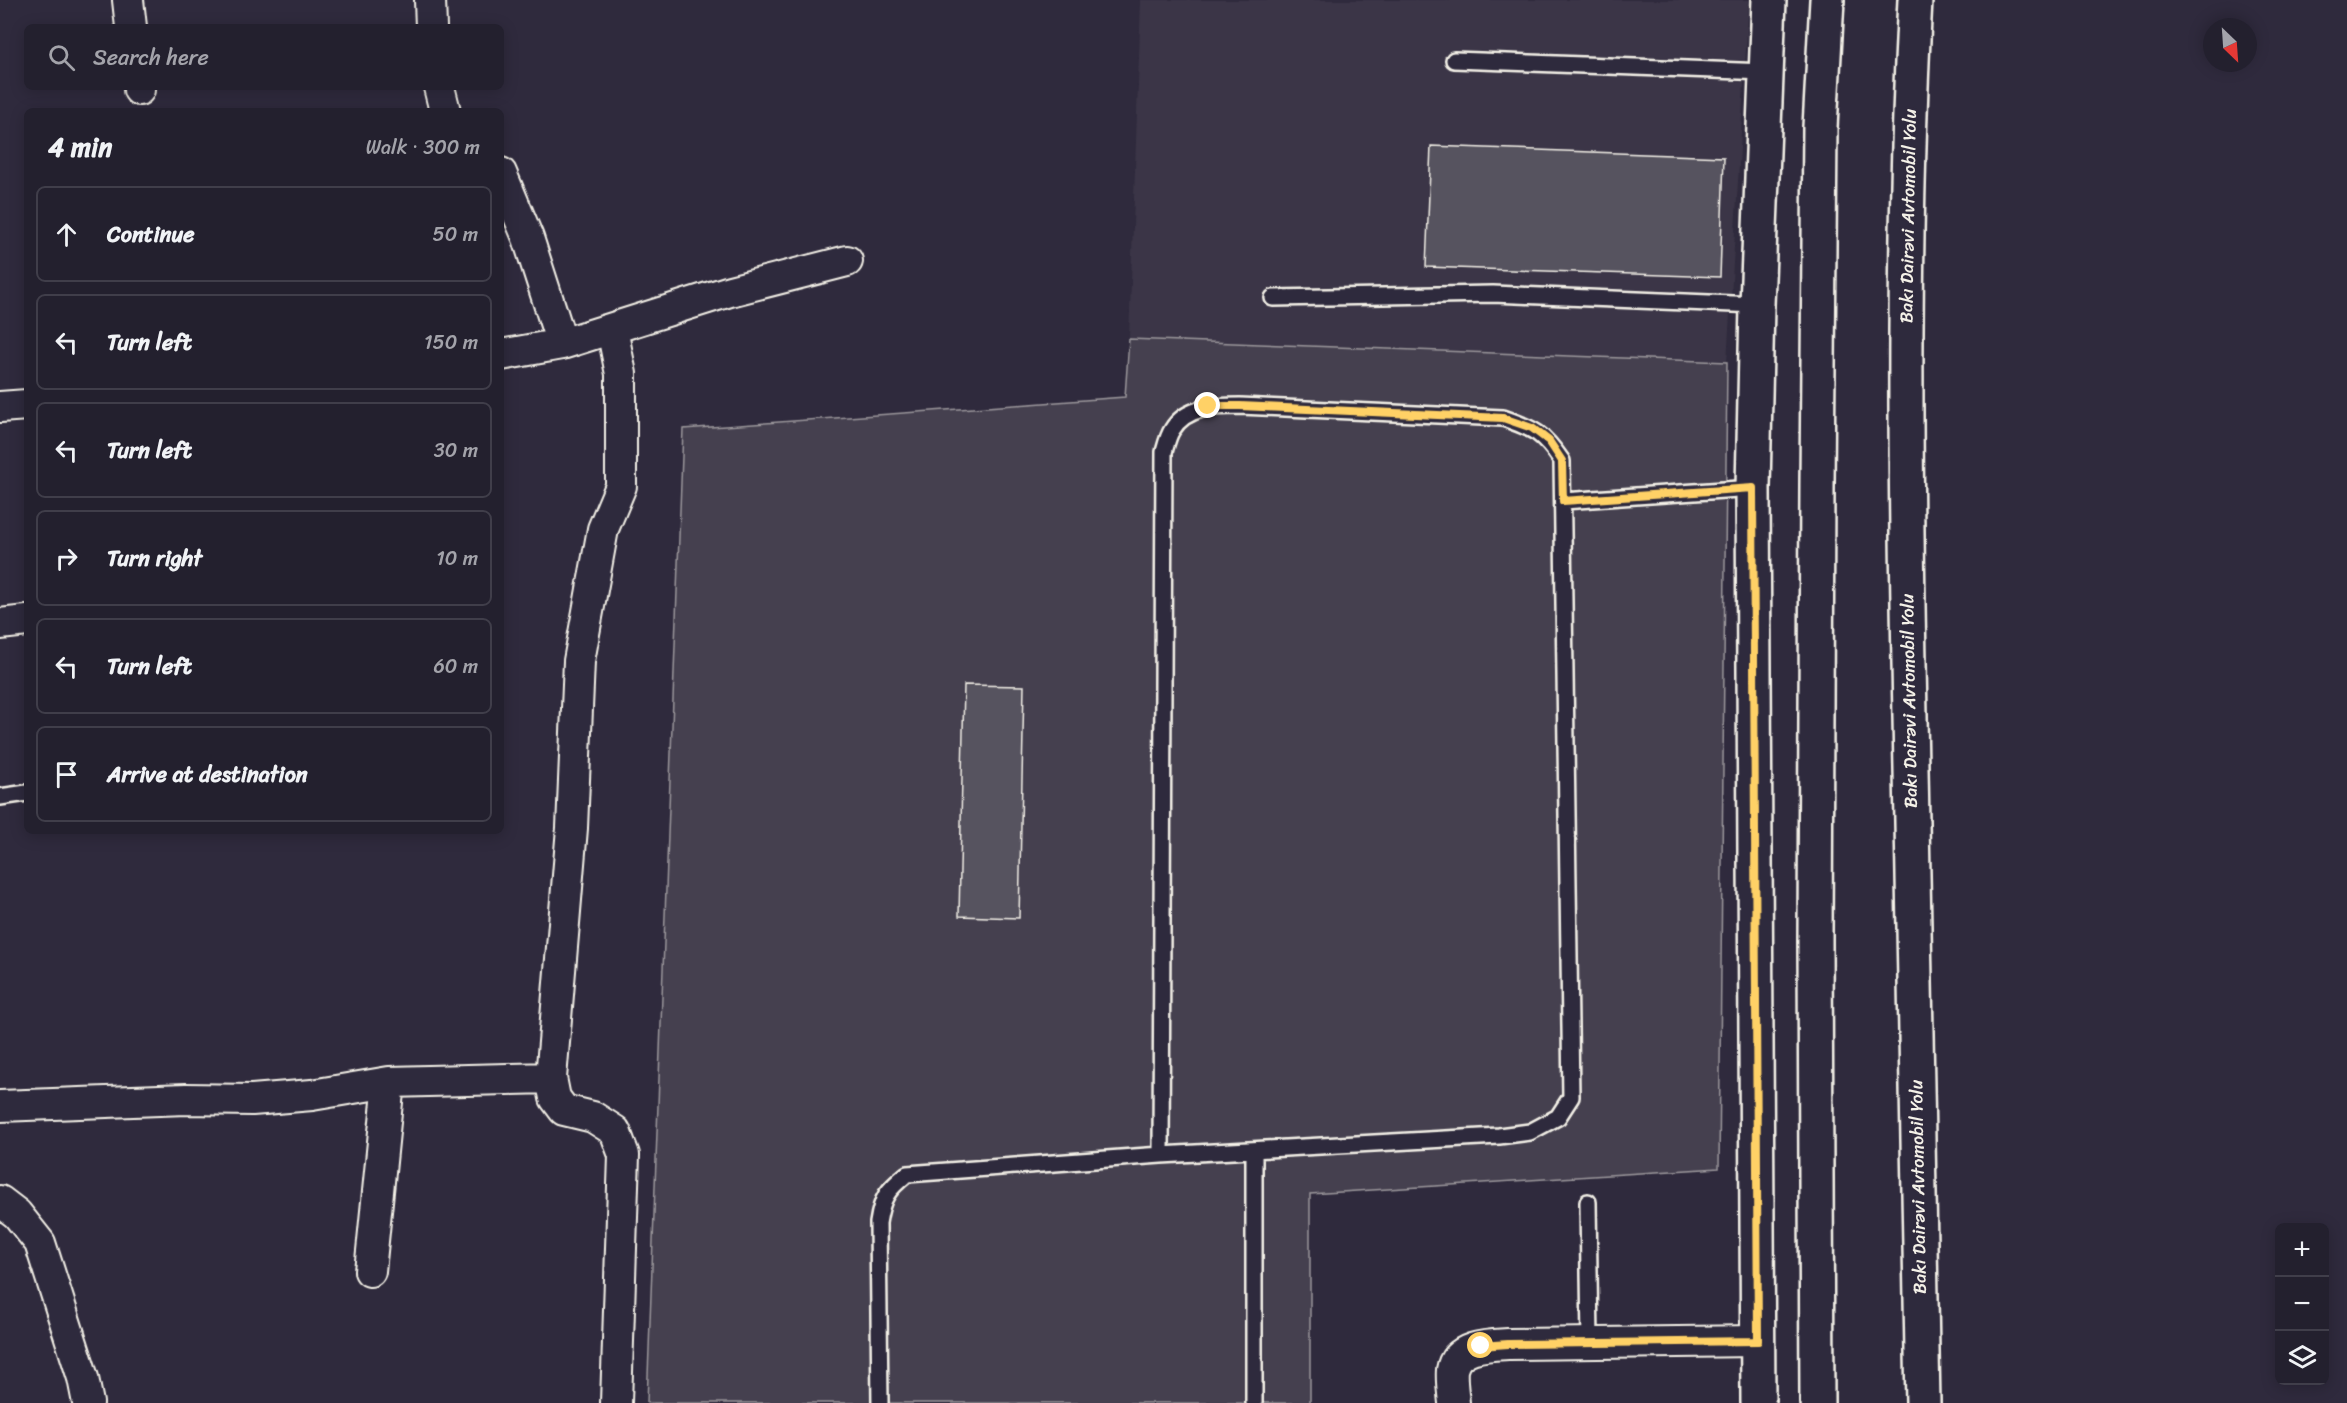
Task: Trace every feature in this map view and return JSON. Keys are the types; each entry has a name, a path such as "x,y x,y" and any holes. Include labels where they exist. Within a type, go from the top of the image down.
{"main road":[{"path":"1758,1403 1753,488 1757,305 1769,0"},
{"path":"1817,1403 1815,917 1818,354 1820,127 1827,0"},
{"name":"Bakı Dairəvi Avtomobil Yolu","path":"1915,0 1908,132 1906,484 1923,1403"}],"street":[{"path":"128,0 131,24"},
{"path":"430,0 431,24"},
{"path":"440,90 444,108"},
{"path":"504,180 528,238 562,344"},
{"path":"504,354 562,344 730,291 847,261"},
{"path":"612,329 621,374 621,486 603,529 579,661 572,828 551,1078 555,1098 564,1110 593,1117 615,1131 624,1155 616,1403"},
{"path":"0,407 24,405"},
{"path":"0,624 24,621"},
{"path":"0,1106 186,1099 252,1100 312,1095 389,1082 551,1078"},
{"path":"370,1271 389,1082"},
{"path":"0,1201 16,1214 40,1243 83,1378 88,1403"},
{"path":"1454,1403 1452,1368 1462,1353 1481,1346 1590,1342 1758,1341"}],"lane":[{"path":"1454,60 1766,72"},
{"path":"1273,298 1492,294 1757,305"},
{"path":"880,1403 878,1223 881,1203 890,1188 907,1174 1161,1155 1487,1137 1530,1132 1558,1117 1571,1097 1562,461 1549,441 1532,428 1503,418 1208,406 1187,415 1172,429 1164,452 1161,1155"},
{"path":"1563,501 1753,488"},
{"path":"0,797 24,793"},
{"path":"1254,1150 1254,1403"},
{"path":"1588,1202 1590,1342"}],"shaded area":[{"path":"1141,0 1749,0 1727,362 1129,339"},
{"path":"1129,339 1727,362 1719,1168 1310,1194 1310,1403 647,1403 683,429 1125,397"}],"building":[{"path":"1431,146 1724,157 1720,277 1426,267"},
{"path":"964,685 1024,686 1019,918 959,916"}],"route":[{"path":"1208,406 1503,418 1532,428 1549,441 1562,461 1563,501 1753,488 1758,1341 1590,1342 1481,1346"}]}
